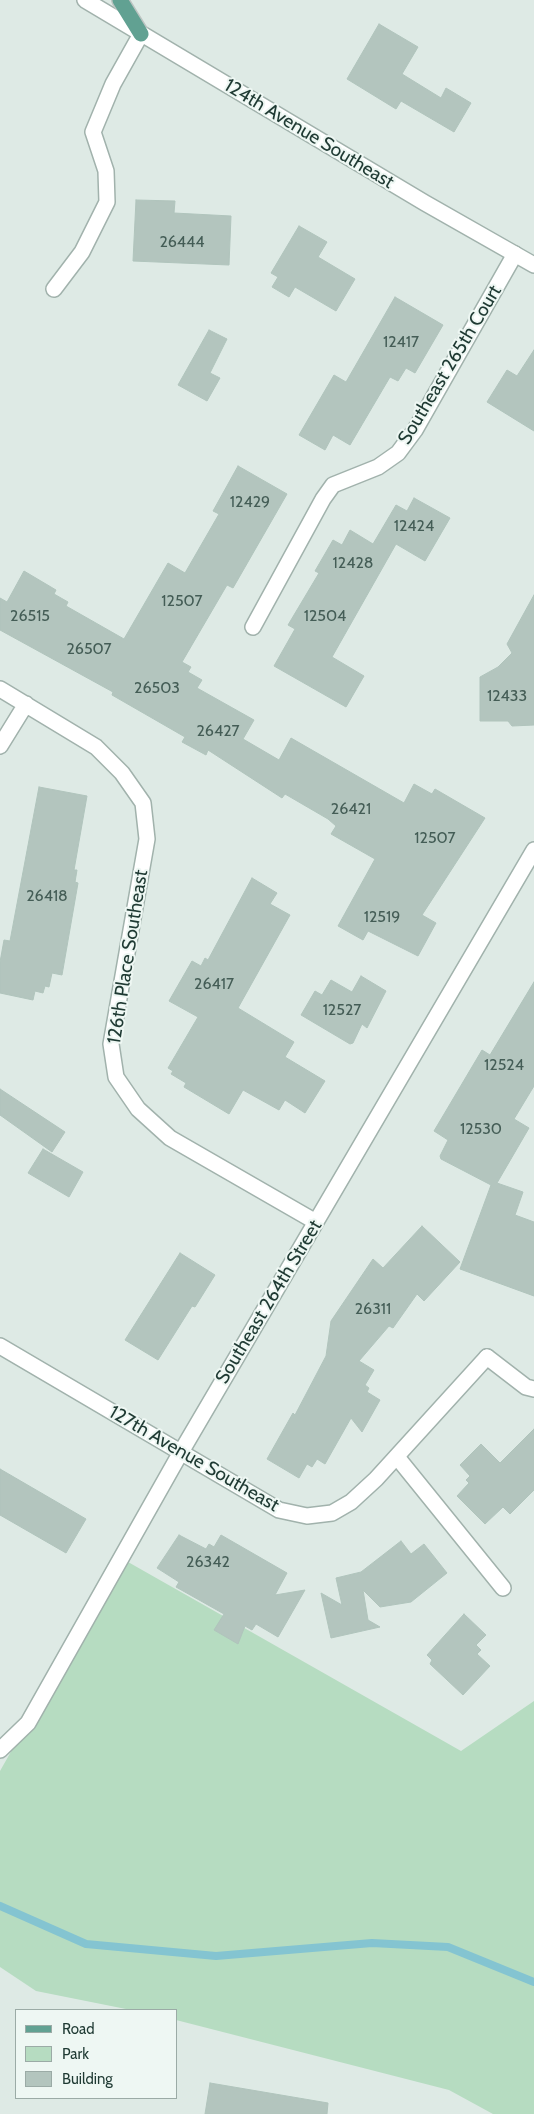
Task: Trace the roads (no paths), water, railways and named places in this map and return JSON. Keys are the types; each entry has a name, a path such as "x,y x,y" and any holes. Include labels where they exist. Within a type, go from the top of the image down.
{"main road":[{"path":"120,0 141,34"}],"street":[{"name":"124th Avenue Southeast","path":"85,0 534,265"},
{"path":"54,289 82,252 107,202 106,171 93,132 113,84 141,34"},
{"name":"Southeast 265th Court","path":"253,627 323,499 334,485 378,467 398,452 414,430 515,254"},
{"name":"126th Place Southeast","path":"0,689 96,747 122,773 143,803 147,838 111,1044 116,1077 138,1109 170,1138 316,1222"},
{"path":"0,746 26,704"},
{"name":"Southeast 264th Street","path":"0,1750 28,1723 181,1452 534,850"},
{"name":"127th Avenue Southeast","path":"0,1346 279,1510 307,1516 332,1513 351,1502 397,1456 487,1357 526,1387 534,1389"},
{"path":"397,1456 503,1588"}],"waterway":[{"path":"0,1906 86,1944 216,1956 372,1943 448,1947 534,1982"}]}
